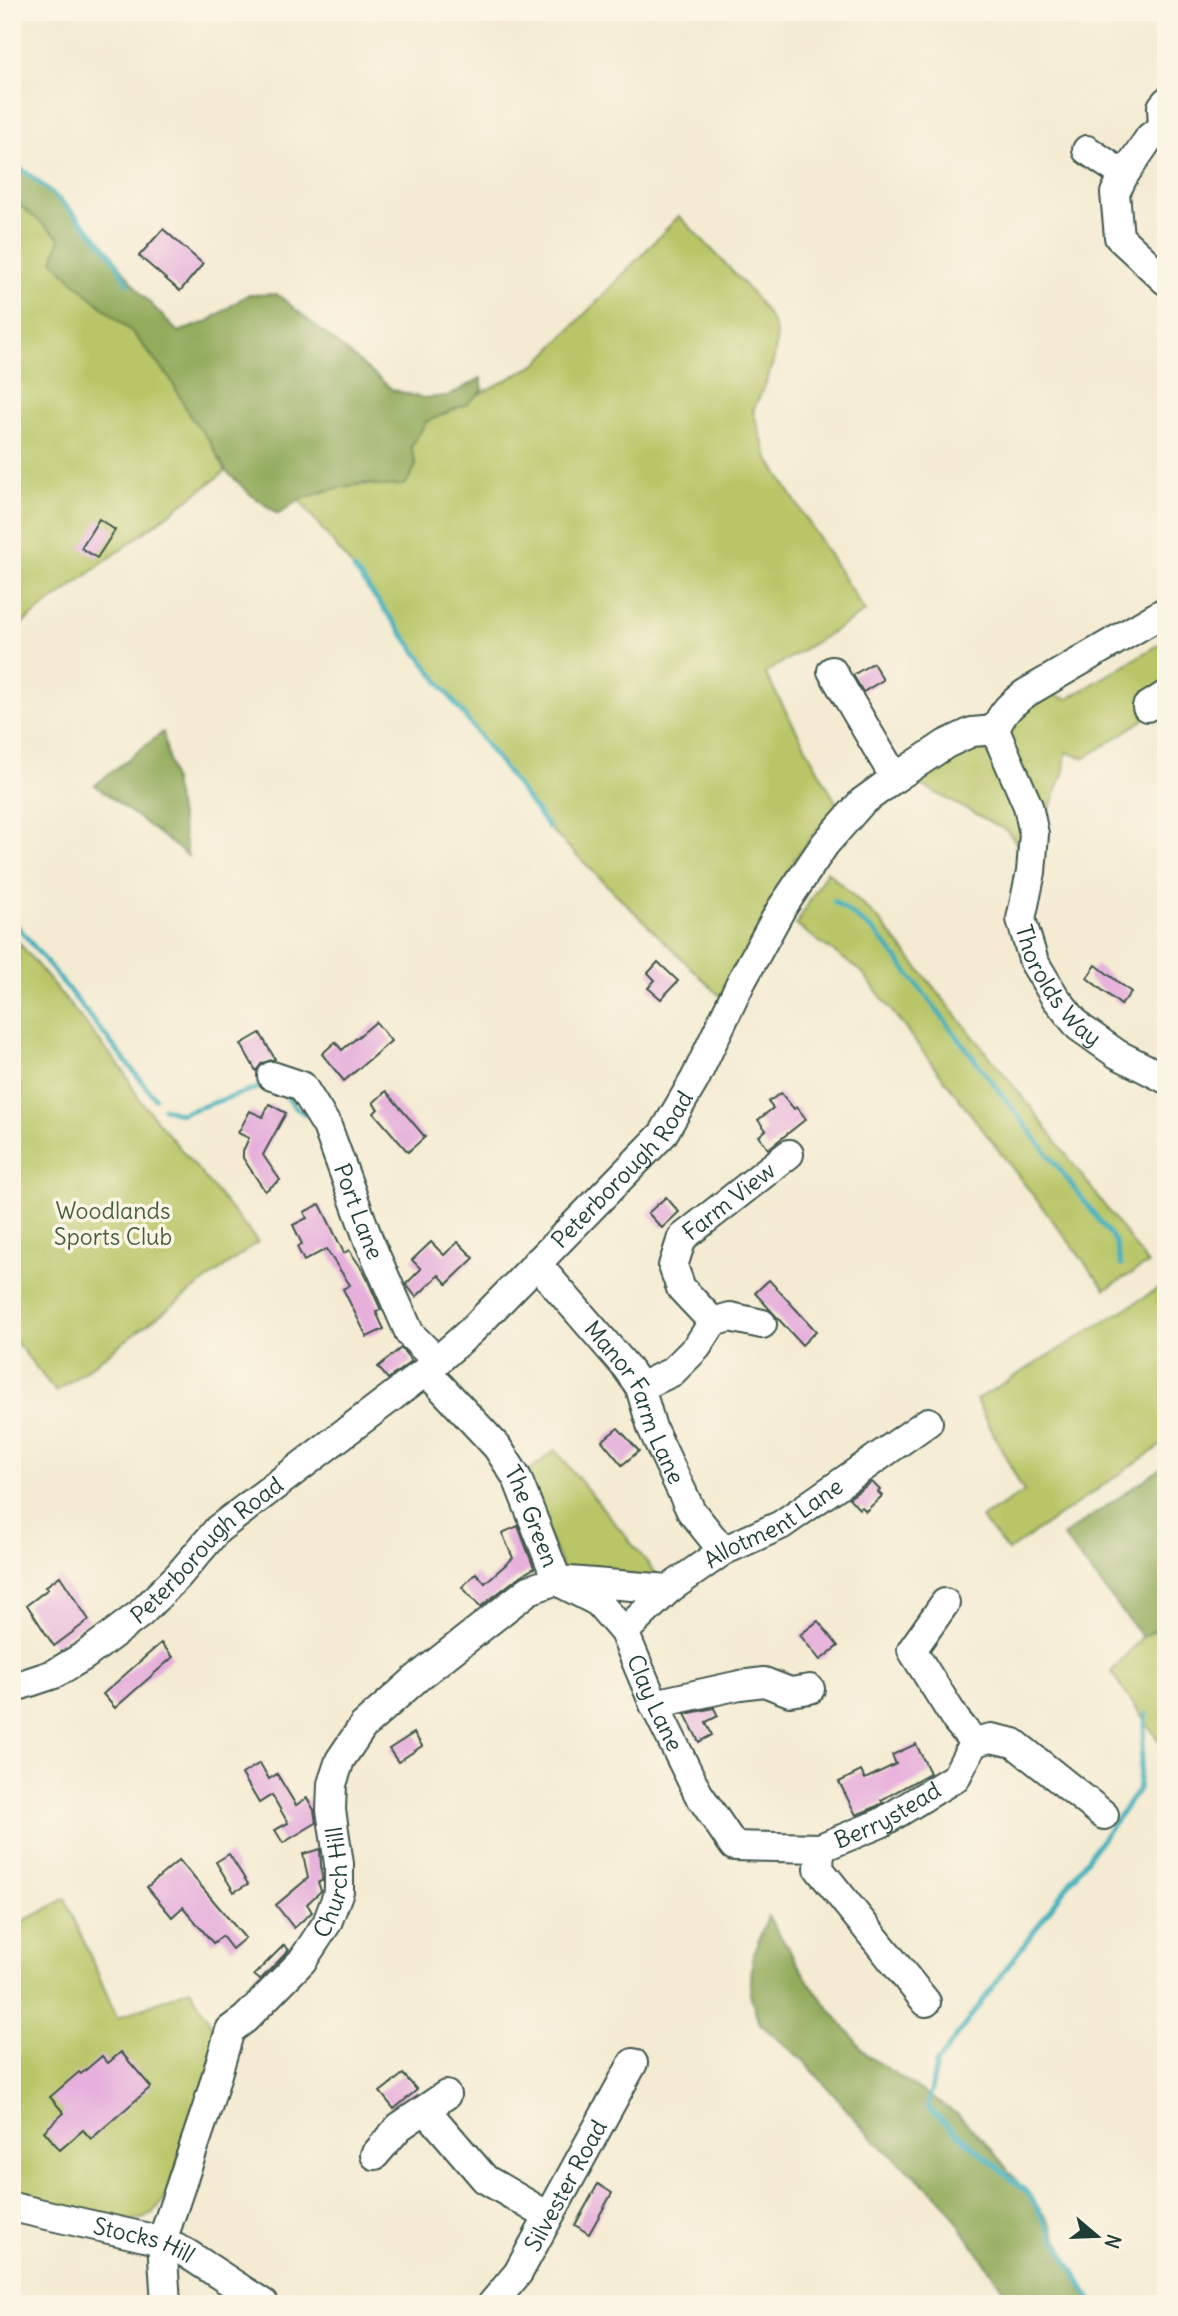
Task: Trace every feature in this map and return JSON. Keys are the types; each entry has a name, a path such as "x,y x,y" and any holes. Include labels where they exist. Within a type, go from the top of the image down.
{"street":[{"path":"1165,119 1124,175 1115,194 1119,237 1165,280"},
{"path":"1087,150 1124,175"},
{"path":"995,730 1007,707 1026,693 1166,611"},
{"path":"832,671 895,778"},
{"name":"Peterborough Road","path":"12,1688 54,1674 84,1656 129,1622 178,1576 218,1529 432,1366 472,1330 663,1134 695,1079 741,982 781,909 825,844 863,802 895,778 946,744 972,732 995,730"},
{"name":"Thorolds Way","path":"995,730 1028,806 1034,834 1031,872 1021,919 1034,962 1079,1027 1117,1054 1166,1079"},
{"name":"Port Lane","path":"272,1076 302,1086 327,1126 369,1241 410,1334 432,1366"},
{"name":"Farm View","path":"713,1322 681,1288 673,1266 682,1238 789,1154"},
{"name":"Manor Farm Lane","path":"536,1263 626,1367 640,1387 652,1427 691,1511 723,1551"},
{"path":"640,1387 672,1372 697,1347 713,1322 730,1317 762,1324"},
{"name":"The Green","path":"432,1366 497,1447 517,1478 556,1580 669,1589"},
{"name":"Allotment Lane","path":"624,1632 669,1589 723,1551 781,1525 928,1422"},
{"name":"Clay Lane","path":"556,1580 598,1602 624,1632 654,1703 698,1793 734,1846 820,1848"},
{"name":"Church Hill","path":"162,2241 230,2030 245,2019 302,1961 327,1923 339,1891 340,1864 331,1810 332,1784 340,1760 363,1726 417,1678 529,1590 556,1580"},
{"path":"945,1603 912,1650 956,1720 974,1742 991,1738 1014,1743 1104,1815"},
{"path":"654,1703 764,1682 790,1692 810,1689"},
{"name":"Berrystead","path":"820,1848 881,1823 956,1777 974,1742"},
{"path":"820,1848 819,1869 926,2002"},
{"name":"Silvester Road","path":"492,2304 518,2273 633,2063"},
{"path":"375,2155 399,2127 436,2102 485,2179 548,2216"},
{"name":"Stocks Hill","path":"12,2207 162,2241 186,2253 264,2304"},
{"path":"162,2241 166,2304"}],"green space":[{"path":"12,162 36,179 73,213 110,253 142,295 178,332 207,322 247,295 277,294 393,390 423,398 448,396 481,378 483,390 467,404 426,422 411,447 416,466 405,485 381,486 365,483 324,491 299,500 278,514 250,494 226,471 209,440 190,416 170,378 133,333 53,261 60,238 12,199"},
{"path":"12,180 26,189 170,378 190,416 209,440 226,471 12,631"},
{"path":"679,216 750,291 772,322 776,333 775,354 753,411 768,458 865,612 765,673 837,804 796,857 724,1000 549,828 299,500 350,486 381,486 416,466 411,447 426,422 537,364"},
{"path":"1166,640 1166,687 1143,720 1085,758 1066,752 1064,771 1046,819 1008,741 1010,723 1047,693 1068,699"},
{"path":"163,732 188,856 95,785"},
{"path":"972,747 990,755 1008,789 1019,815 1022,856 1006,830 913,781 942,761"},
{"path":"827,871 880,921 1030,1106 1148,1264 1105,1289 862,972 796,925"},
{"name":"Woodlands Sports Club","path":"12,934 123,1070 139,1099 258,1242 56,1392 12,1337"},
{"path":"1166,1284 1166,1442 1008,1551 981,1518 1024,1492 976,1400"},
{"path":"555,1450 664,1583 565,1574 524,1475"},
{"path":"1166,1465 1166,1624 1142,1637 1063,1536"},
{"path":"1166,1624 1166,1751 1111,1672 1142,1637"},
{"path":"65,1898 117,2018 190,1989 211,2024 217,2047 165,2199 151,2214 136,2221 121,2222 12,2194 12,1926"},
{"path":"768,1916 812,1987 868,2056 957,2114 987,2144 1049,2221 1090,2304 1013,2304 942,2200 870,2136 805,2062 759,2023 750,1994 753,1954"}],"building":[{"path":"163,229 203,264 180,291 139,256"},
{"path":"99,519 115,530 97,558 81,548"},
{"path":"873,663 883,680 863,692 853,675"},
{"path":"658,962 678,981 661,999 648,988 655,980 648,973"},
{"path":"1096,965 1131,992 1121,1005 1087,978"},
{"path":"376,1022 391,1041 344,1081 322,1054 335,1042 342,1050"},
{"path":"260,1033 275,1059 262,1063 256,1071 241,1044"},
{"path":"386,1091 425,1137 408,1152 374,1113 378,1109 373,1103"},
{"path":"781,1093 806,1119 768,1149 759,1136 766,1130 758,1120 773,1108 768,1102"},
{"path":"269,1104 286,1113 263,1155 280,1180 265,1191 243,1158 249,1138 238,1133 250,1111 263,1117"},
{"path":"666,1197 679,1212 662,1228 648,1213"},
{"path":"320,1204 344,1253 349,1250 364,1272 381,1310 376,1312 384,1329 367,1337 343,1289 350,1285 326,1249 304,1261 297,1247 302,1244 293,1225 307,1218 304,1212"},
{"path":"431,1242 444,1255 458,1242 474,1258 447,1284 439,1275 416,1297 406,1284 421,1269 412,1260"},
{"path":"769,1280 816,1331 802,1345 755,1293"},
{"path":"401,1348 412,1361 388,1379 378,1367"},
{"path":"618,1428 639,1451 622,1465 602,1441"},
{"path":"872,1482 882,1496 866,1511 862,1507 859,1509 849,1498"},
{"path":"518,1526 534,1568 480,1607 462,1587 476,1573 485,1583 513,1558 502,1533"},
{"path":"60,1576 89,1620 54,1646 27,1605"},
{"path":"818,1621 838,1646 820,1660 800,1635"},
{"path":"161,1643 173,1657 115,1708 103,1694"},
{"path":"714,1708 718,1716 706,1722 712,1735 699,1742 685,1714"},
{"path":"414,1733 422,1746 398,1762 389,1749"},
{"path":"916,1744 930,1773 881,1800 883,1803 856,1815 839,1782 861,1771 865,1779 896,1764 892,1755"},
{"path":"260,1763 269,1779 277,1774 296,1805 307,1798 314,1810 316,1823 283,1843 275,1830 288,1823 272,1795 259,1803 242,1774"},
{"path":"320,1849 322,1881 318,1882 321,1891 307,1904 312,1912 294,1928 276,1905 308,1878 303,1854"},
{"path":"229,1854 248,1884 234,1892 216,1862"},
{"path":"179,1860 245,1938 232,1949 222,1936 213,1943 183,1907 172,1917 147,1887"},
{"path":"284,1945 289,1950 260,1980 254,1975"},
{"path":"121,2052 151,2087 91,2139 83,2130 60,2150 44,2131 64,2113 50,2097 102,2056 108,2063"},
{"path":"403,2074 417,2090 394,2109 380,2092"},
{"path":"598,2184 612,2193 589,2234 575,2225"}],"waterway":[{"path":"12,162 51,192 87,227 111,255 128,284"},
{"path":"354,569 549,828"},
{"path":"834,901 873,930 888,947 1115,1241 1121,1265"},
{"path":"12,919 155,1098"},
{"path":"164,1108 180,1114 269,1084"},
{"path":"283,1092 295,1107 305,1114"},
{"path":"1093,2304 1029,2194 928,2108 936,2064 1138,1790 1146,1713"}]}
